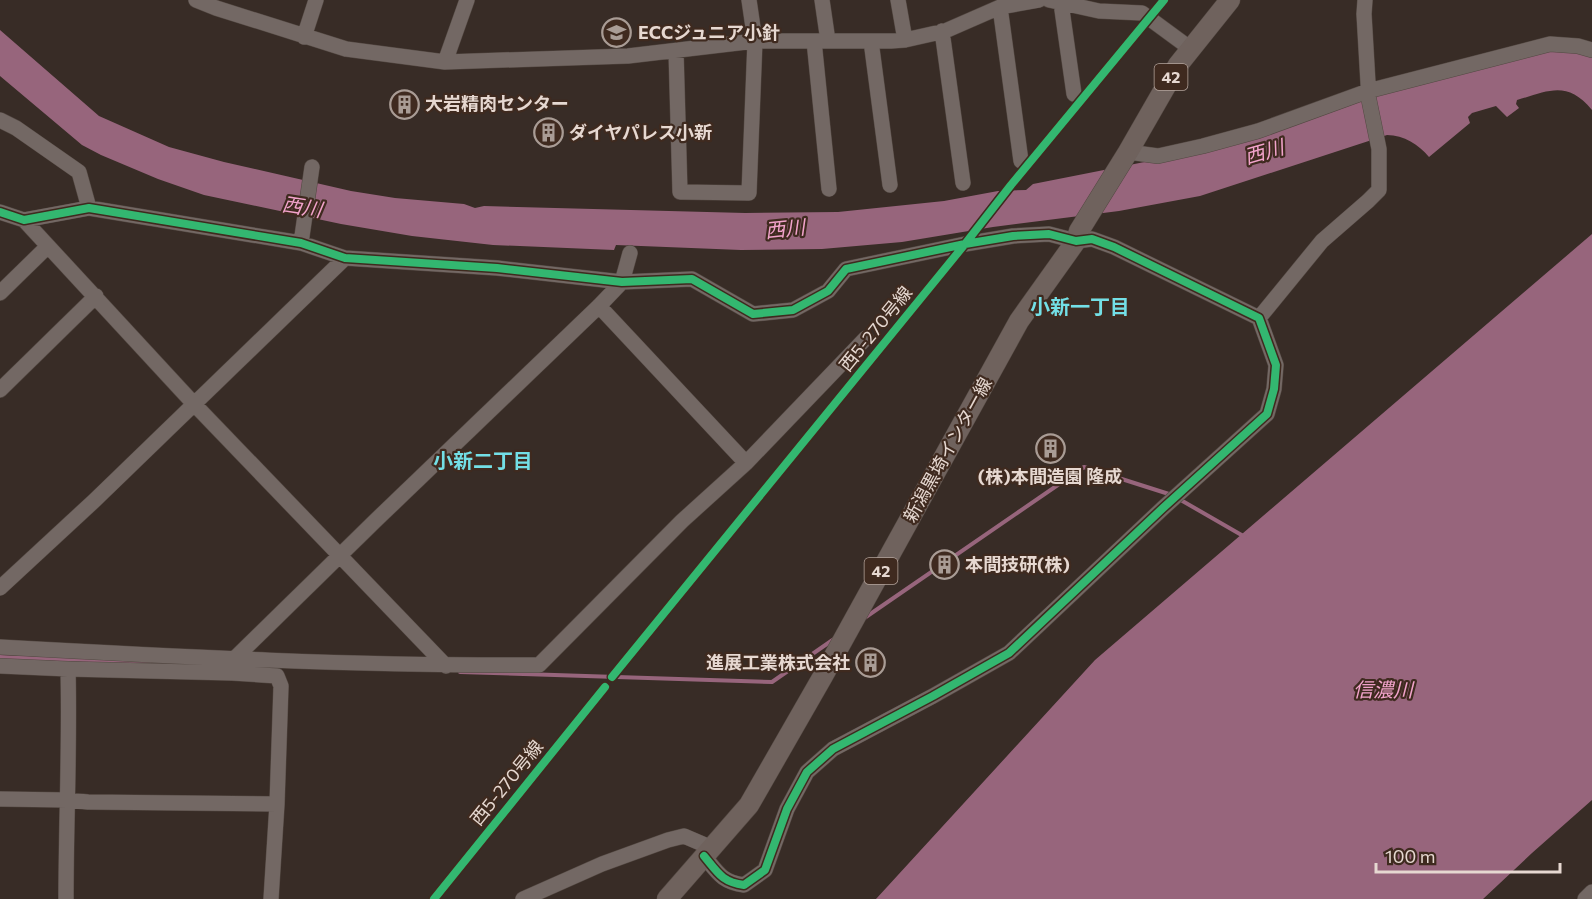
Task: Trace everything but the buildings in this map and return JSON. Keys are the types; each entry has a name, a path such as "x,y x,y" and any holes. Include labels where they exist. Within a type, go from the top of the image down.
{"main road":[{"name":"新潟黒埼インター線","path":"667,899 749,805 1019,321 1077,236 1178,65 1230,0"}],"street":[{"path":"196,0 345,49 445,62 628,56 756,41 905,40 942,31 1000,7 1039,0"},
{"path":"304,37 316,0"},
{"path":"445,62 467,0"},
{"path":"676,51 680,192 749,193 756,41 749,0"},
{"path":"822,0 821,41 829,189"},
{"path":"898,0 905,40"},
{"path":"1258,318 1322,242 1379,189 1379,149 1369,95 1365,0"},
{"path":"1074,94 1055,1 1099,11 1142,13 1191,49"},
{"path":"1000,7 1021,161"},
{"path":"942,31 963,183"},
{"path":"871,41 890,185"},
{"path":"1125,156 1158,156 1258,132 1369,95 1550,44 1578,46 1592,50"},
{"path":"0,120 16,128 79,172 90,208"},
{"path":"301,243 312,167"},
{"path":"0,212 24,220 90,208 301,243 345,258 497,268 622,282 692,279 753,314 793,310 828,291 846,269 1013,236 1049,234 1077,236 1114,247 1258,318 1276,365 1274,389 1267,414 1162,508 1009,653 833,749 807,772 787,809 765,870 744,885 734,884 723,879 708,852 684,836 602,864 524,899"},
{"path":"24,220 194,404 446,666"},
{"path":"0,294 48,246"},
{"path":"233,666 340,555 599,306 622,282 630,253"},
{"path":"0,588 103,492 345,258"},
{"path":"0,390 96,296"},
{"path":"599,306 746,463"},
{"path":"0,666 68,669 539,665 682,521 746,463 866,338"},
{"path":"0,647 233,666 277,676 281,686 271,899"},
{"path":"66,899 68,669"},
{"path":"0,799 277,804"},
{"path":"1585,899 1592,892"}],"water":[{"name":"西川","path":"0,30 99,116 169,147 351,191 395,198 464,204 475,208 484,206 745,213 838,212 944,201 998,191 1026,190 1033,184 1185,154 1382,92 1554,48 1592,54 1592,110 1583,101 1566,91 1548,91 1517,100 1516,104 1519,108 1507,117 1496,106 1472,113 1468,117 1470,123 1429,157 1411,142 1387,135 1200,196 1119,211 993,227 902,242 822,249 741,250 616,245 614,250 493,245 412,236 341,224 204,195 101,155 82,145 0,76"},
{"name":"信濃川","path":"1592,234 1592,800 1483,899 876,899 1095,660"}],"waterway":[{"path":"863,619 1084,467 1172,495"},
{"path":"1179,499 1245,537"},
{"path":"460,672 772,682 834,639"},
{"path":"0,657 167,663"}],"cycle path":[{"name":"西5-270号線","path":"612,677 1164,0"},
{"path":"0,212 24,220 89,208 301,243 345,258 497,268 622,282 692,279 753,314 793,310 828,291 846,269 965,244 1013,236 1049,234 1076,241 1092,239 1114,247 1259,318 1276,365 1274,389 1267,414 1009,653 833,749 807,772 787,809 765,870 744,885 737,884 721,876 704,856"},
{"name":"西5-270号線","path":"434,899 605,687"}],"place":[{"name":"ECCジュニア小針","path":"617,33"},
{"name":"大岩精肉センター","path":"404,104"},
{"name":"ダイヤパレス小新","path":"548,133"},
{"name":"(株)本間造園 隆成","path":"1050,448"},
{"name":"本間技研(株)","path":"944,565"},
{"name":"進展工業株式会社","path":"871,663"}],"district":[{"name":"小新一丁目","path":"1080,307"},
{"name":"小新二丁目","path":"483,461"}]}
